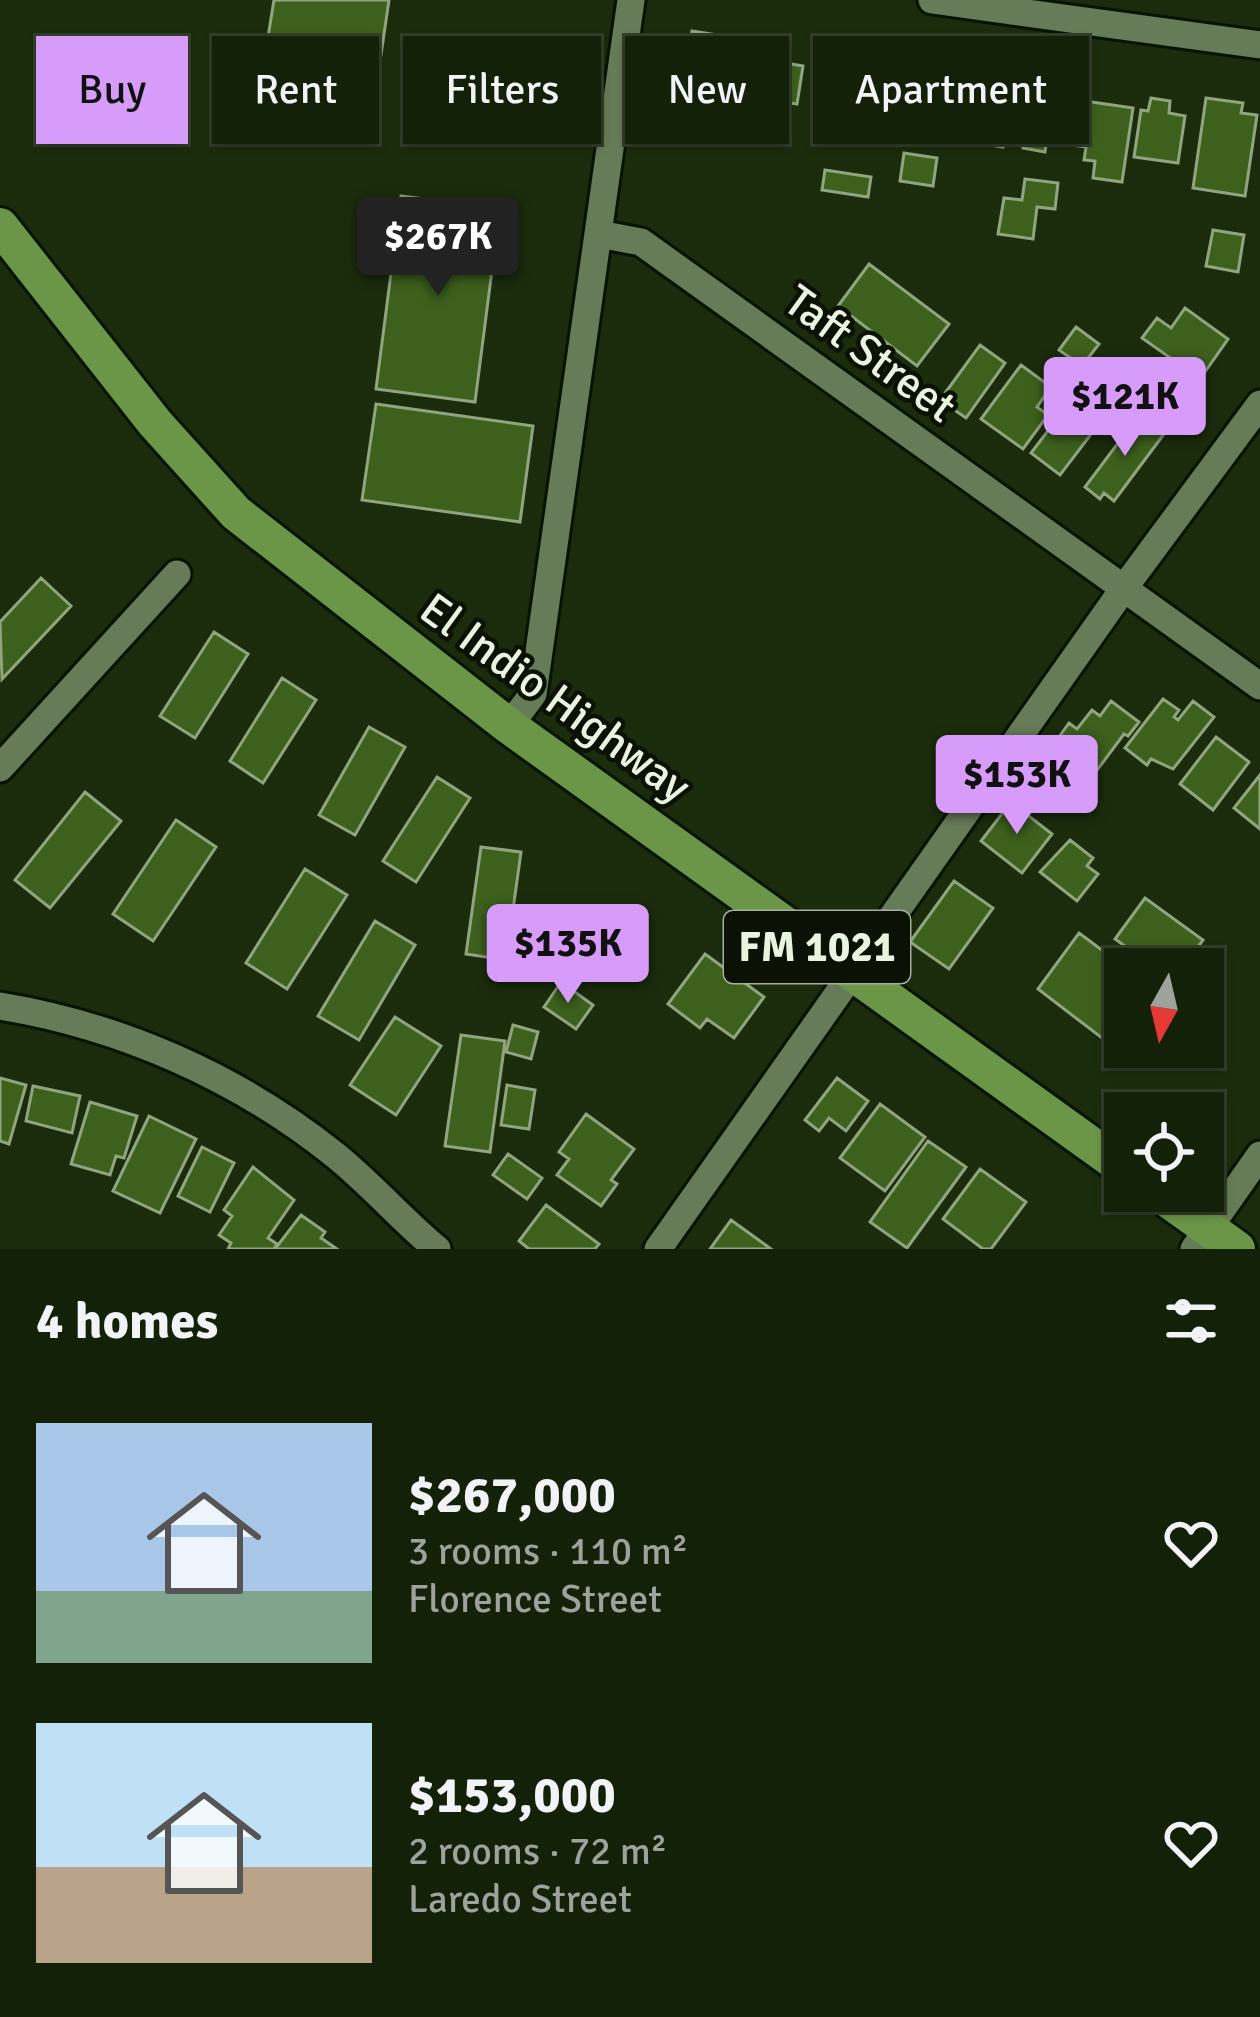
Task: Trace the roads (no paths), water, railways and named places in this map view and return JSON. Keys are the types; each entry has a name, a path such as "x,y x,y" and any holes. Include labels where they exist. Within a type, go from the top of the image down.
{"main road":[{"name":"El Indio Highway","path":"0,226 155,423 236,513 508,726 1104,1154"},
{"path":"1179,1212 1213,1242"}],"street":[{"path":"508,726 533,694 631,0"},
{"path":"932,0 1260,45"},
{"name":"Taft Street","path":"599,234 641,242 1260,686"},
{"path":"658,1249 1124,588 1260,404"},
{"path":"0,768 177,574"},
{"path":"0,1006 98,1028 171,1056 242,1091 340,1159 437,1249"},
{"path":"1213,1242 1260,1155"}]}
